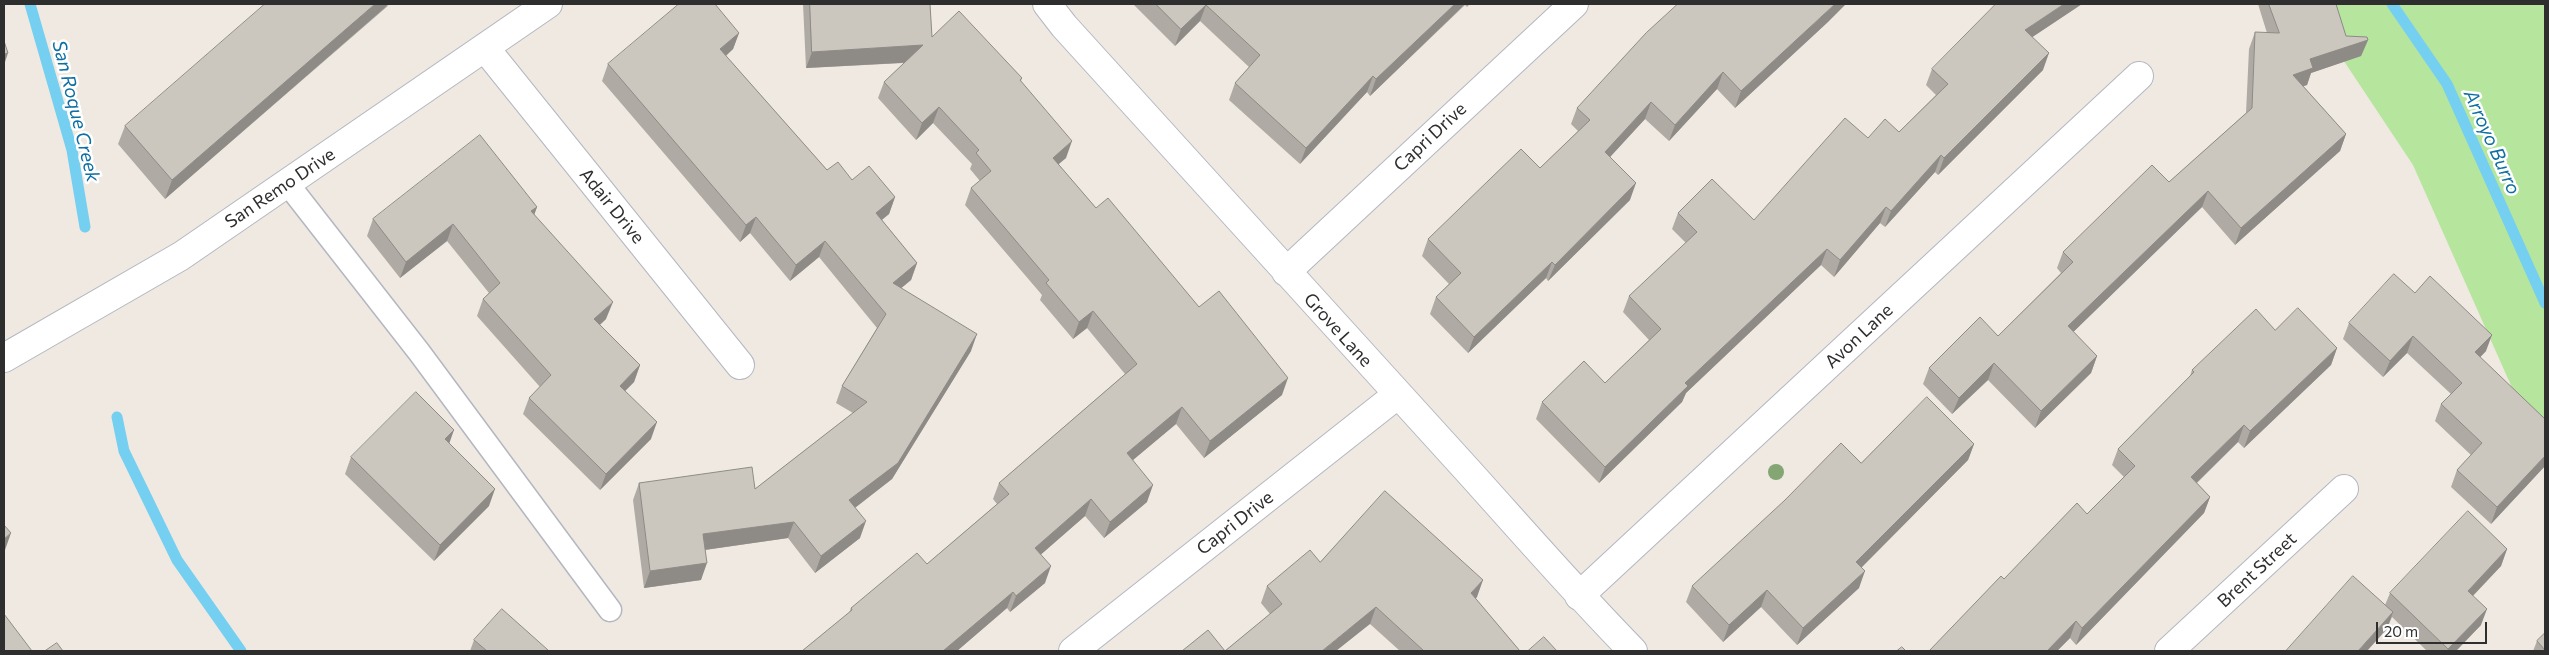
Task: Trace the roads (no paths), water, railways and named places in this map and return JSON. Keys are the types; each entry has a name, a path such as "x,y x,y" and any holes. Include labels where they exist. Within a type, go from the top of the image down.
{"street":[{"name":"Grove Lane","path":"1047,4 1064,26 1579,596 1634,651"},
{"name":"Capri Drive","path":"1286,272 1574,4"},
{"name":"San Remo Drive","path":"4,358 181,256 486,48 537,7"},
{"name":"Adair Drive","path":"486,48 740,365"},
{"name":"Avon Lane","path":"1579,596 2139,76"},
{"name":"Capri Drive","path":"1073,651 1397,395"},
{"name":"Brent Street","path":"2170,651 2344,489"}],"lane":[{"path":"287,183 420,352 610,610"}],"waterway":[{"name":"San Roque Creek","path":"30,4 72,150 85,227"},
{"name":"Arroyo Burro","path":"2392,4 2447,84 2545,303"},
{"name":"San Roque Creek","path":"117,417 124,451 177,560 241,651"}]}
